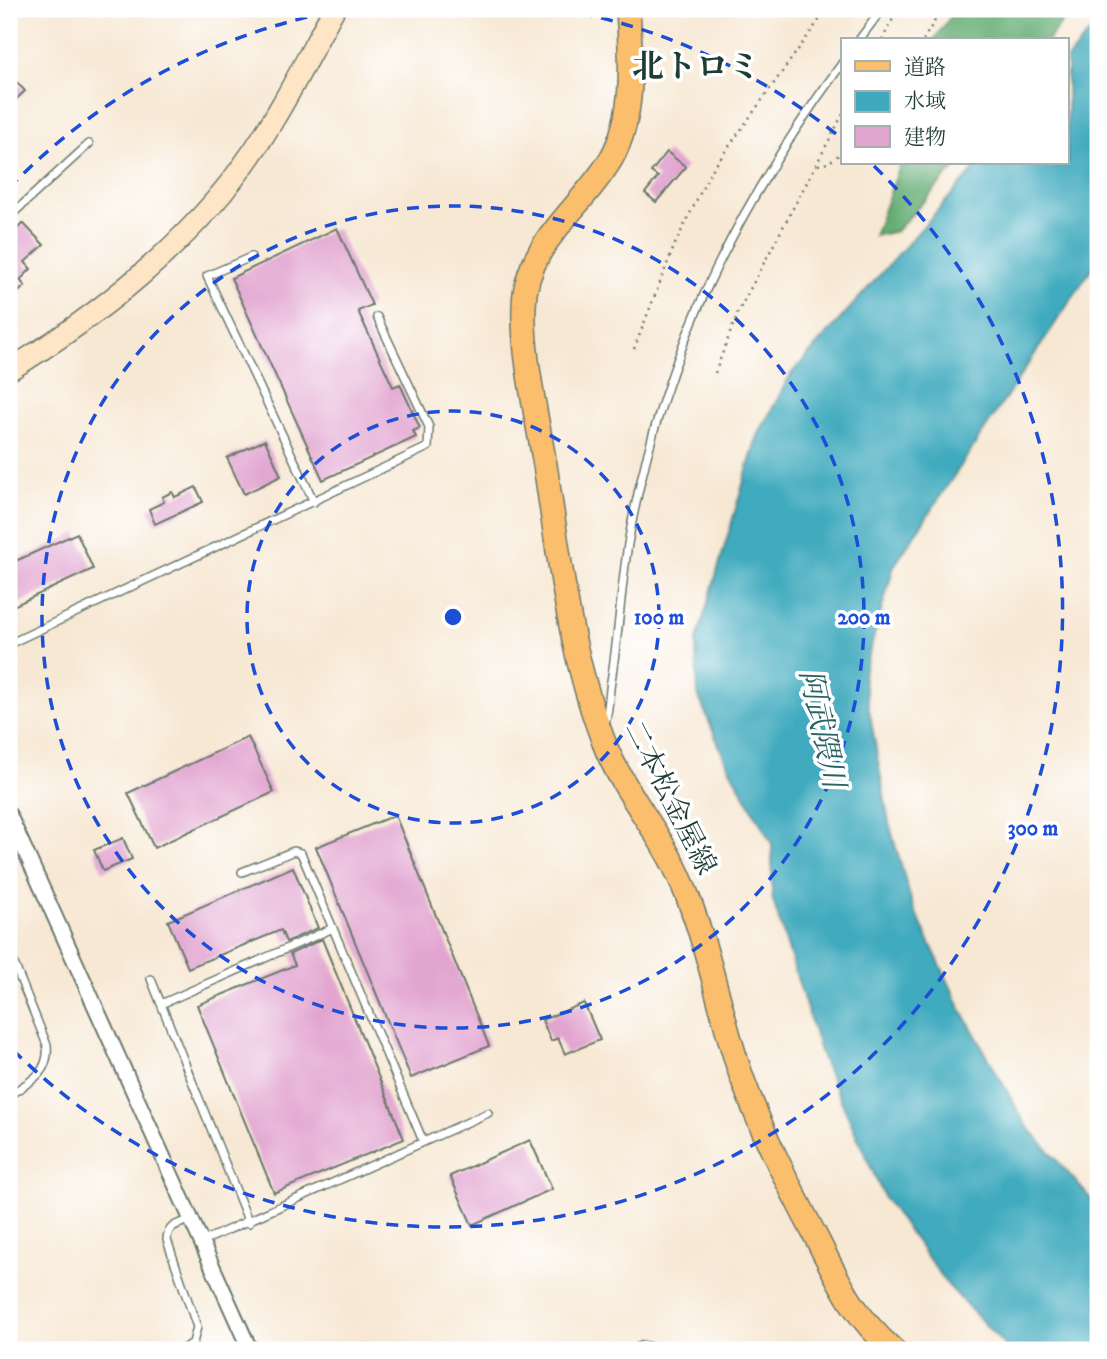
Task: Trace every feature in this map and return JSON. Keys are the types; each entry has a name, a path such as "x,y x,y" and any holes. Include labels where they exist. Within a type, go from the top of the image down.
{"main road":[{"name":"二本松金屋線","path":"628,9 632,70 626,112 613,155 591,188 538,253 526,283 523,309 534,396 579,670 609,753 682,882 741,1074 785,1177 849,1304 872,1332 894,1350"}],"street":[{"path":"9,370 108,302 176,242 211,204 261,139 334,9"},
{"path":"9,815 250,1350"}],"lane":[{"path":"860,38 882,9"},
{"path":"600,729 606,718 629,540 671,379 719,258 749,202 778,153 841,65"},
{"path":"9,217 89,144"},
{"path":"251,257 207,276 314,502"},
{"path":"9,644 428,447 429,427 377,317"},
{"path":"242,872 294,851 302,853 423,1141"},
{"path":"161,1004 333,928"},
{"path":"9,951 47,1045 48,1055 46,1065 37,1078 9,1095"},
{"path":"151,979 249,1223"},
{"path":"200,1242 249,1223 488,1113"},
{"path":"181,1350 197,1338 197,1327 167,1240 167,1233 172,1227 191,1220"},
{"path":"633,1350 643,1345 663,1350"}],"path":[{"path":"634,349 676,244 710,173 827,9"},
{"path":"883,38 898,9"},
{"path":"924,38 942,9"},
{"path":"715,373 738,312 841,118"},
{"path":"818,164 828,163 841,153"}],"green space":[{"path":"956,9 1072,9 1050,38 935,38"},
{"path":"901,164 958,164 896,231 874,236"}],"water":[{"name":"阿武隈川","path":"1098,22 1098,259 894,566 863,675 889,823 913,907 961,1009 1026,1125 1098,1207 1098,1350 1009,1350 948,1285 885,1199 822,1058 772,897 772,844 726,762 698,695 696,643 757,437 791,374 979,164 1068,164 1068,58"}],"building":[{"path":"9,74 25,91 9,106"},
{"path":"667,152 686,167 656,202 645,193 658,177 651,172"},
{"path":"23,223 44,245 25,262 31,269 20,280 25,286 14,296 9,290 9,237"},
{"path":"337,228 372,305 358,311 393,387 400,384 420,428 413,431 416,437 323,480 231,278"},
{"path":"265,440 281,476 244,494 227,458"},
{"path":"196,487 203,502 155,524 149,509 164,502 162,497 172,492 175,497"},
{"path":"77,533 93,569 9,608 9,564"},
{"path":"248,737 274,792 154,848 128,793"},
{"path":"395,815 489,1046 411,1078 316,847"},
{"path":"123,838 132,859 103,871 94,850"},
{"path":"293,867 318,928 286,942 281,930 188,968 168,921"},
{"path":"322,939 404,1139 274,1193 197,1005 295,965 290,954"},
{"path":"584,1003 600,1040 565,1054 558,1038 551,1041 542,1020"},
{"path":"530,1140 552,1189 472,1225 450,1176"}],"district":[{"name":"北トロミ","path":"696,68"}]}
